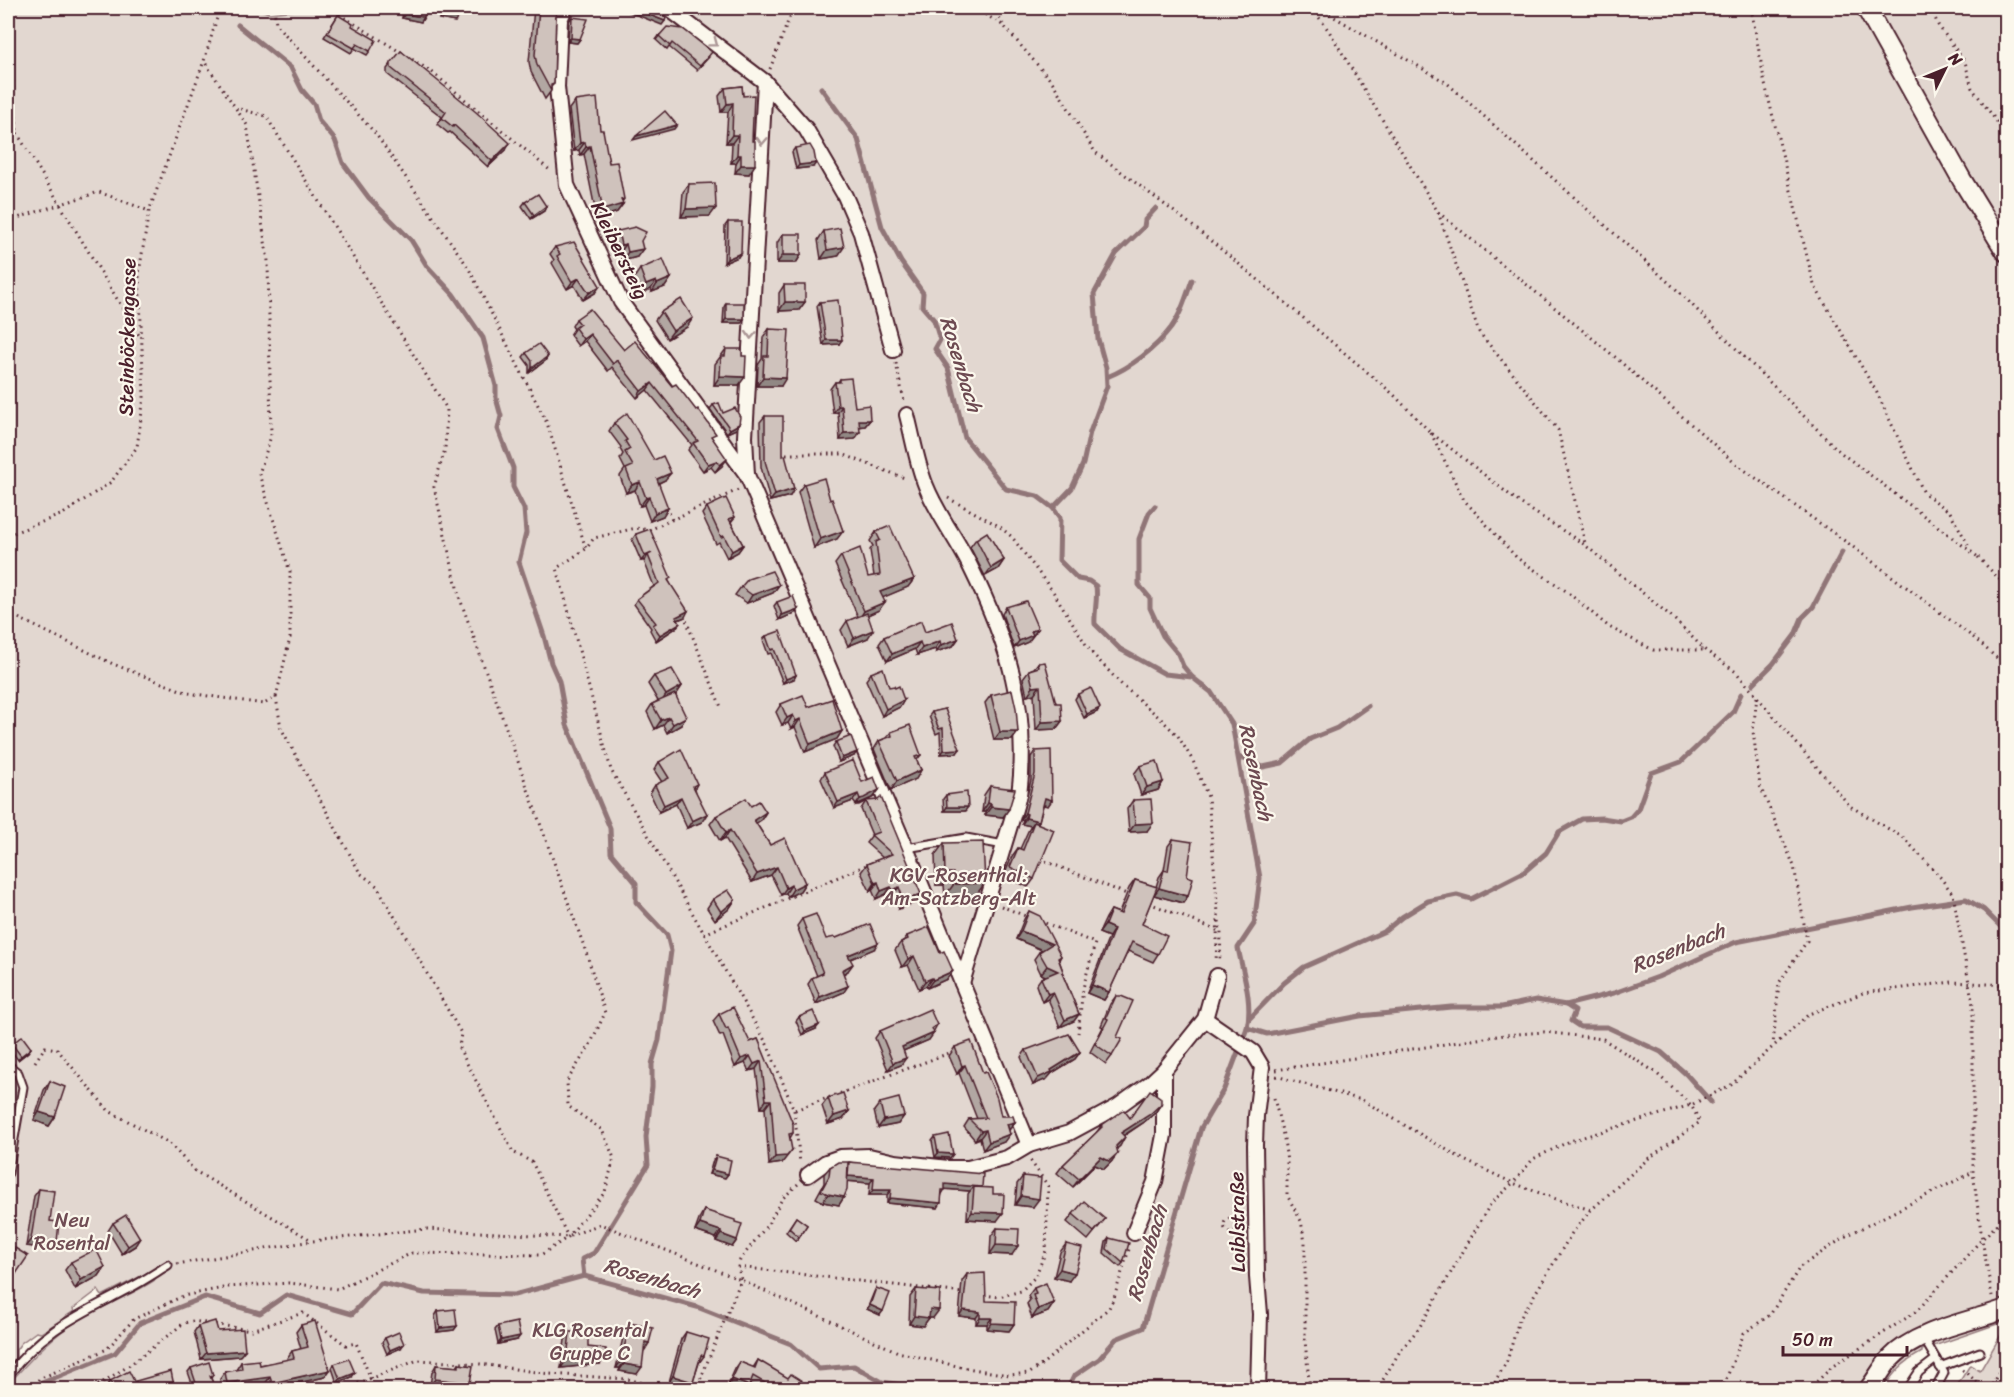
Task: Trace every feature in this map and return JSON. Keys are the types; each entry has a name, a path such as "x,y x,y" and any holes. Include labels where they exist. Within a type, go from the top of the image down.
{"street":[{"name":"Kleibersteig","path":"565,8 560,20 557,87 567,185 621,302 749,480"},
{"path":"668,8 765,82 806,129 845,196 861,233 892,350"},
{"path":"1866,8 1956,170 1999,243 2007,252"},
{"path":"765,82 745,437 749,480 906,848 1029,1145"},
{"path":"908,415 921,484 970,565 989,607 1013,671 1018,693 1022,769 1019,796 962,983"},
{"path":"808,1175 826,1162 846,1157 869,1156 895,1162 968,1168 1007,1158 1029,1145 1069,1133 1117,1107 1149,1084 1210,1022 1218,973"},
{"name":"Loiblstraße","path":"1210,1022 1257,1056 1263,1072 1256,1116 1255,1145 1256,1263 1260,1314 1258,1389"},
{"path":"1134,1233 1155,1182 1164,1135 1164,1070"},
{"path":"1868,1389 1890,1359 1906,1345 2000,1305"}],"lane":[{"path":"906,848 966,838 1005,845"},
{"path":"8,1065 18,1073 23,1087 8,1173"},
{"path":"8,1376 27,1351 56,1328 168,1265"},
{"path":"1923,1337 1944,1373 1935,1389"},
{"path":"1940,1367 1980,1352"},
{"path":"1907,1389 1919,1372 1936,1359"}],"path":[{"name":"Steinböckengasse","path":"8,535 63,514 111,482 137,447 144,397 139,273 149,212 204,61 220,8"},
{"path":"274,8 276,23 375,133 468,267 547,423 586,549"},
{"path":"329,8 432,72 567,185"},
{"path":"765,82 793,8"},
{"path":"975,8 1004,26"},
{"path":"993,8 1004,26 1053,83 1095,152 1189,223 1253,276 1393,394 1430,432 1520,503 1585,545 1673,618 1706,650 1736,672 1850,806 1904,838 1940,877 1953,894 1973,1005 1973,1172 1982,1239 2000,1305"},
{"path":"1312,8 1329,31 1438,212 1479,332 1558,430 1585,545"},
{"path":"1319,8 1447,83 1677,290 1840,452 1978,557"},
{"path":"1752,8 1765,84 1814,285 1877,393 1924,493 1950,512 1968,546 2007,586"},
{"path":"1931,8 1938,25 1965,62 1971,88 2007,134"},
{"path":"8,39 17,133 141,339"},
{"path":"204,61 247,125 268,261 271,436 259,474 290,572 290,638 276,697 281,728 360,873 377,886 461,1033 459,1048 513,1152 532,1162 568,1237"},
{"path":"236,108 266,116 447,409 445,449 434,487 459,596 587,955 605,1013 590,1045 567,1081 568,1106 602,1130 614,1158 605,1192 568,1237"},
{"path":"8,144 17,133"},
{"path":"8,221 99,192 149,212"},
{"path":"1438,212 1616,357 1736,464 1849,544 1974,638 2007,666"},
{"path":"892,350 908,415"},
{"path":"1430,432 1464,500 1517,558 1566,591 1610,627 1653,650 1706,650"},
{"path":"778,454 842,454 921,484 999,526 1012,537 1054,593 1089,651 1178,736 1193,760 1208,796 1218,913 1218,973"},
{"path":"696,1389 741,1280 738,1267 740,1260 768,1224 782,1199 808,1175 800,1163 794,1110 768,1046 611,770 557,567 586,549 594,538 636,528 649,530 749,480"},
{"path":"664,500 672,520"},
{"path":"681,608 721,707"},
{"path":"8,613 114,664 188,693 264,704 276,697"},
{"path":"1757,697 1753,730 1760,786 1794,866 1807,940 1779,983 1772,1047"},
{"path":"1037,858 1132,897"},
{"path":"704,934 874,861"},
{"path":"988,901 1095,943 1083,988 1078,1033"},
{"path":"1143,901 1219,931"},
{"path":"1377,1389 1400,1351 1419,1328 1491,1203 1513,1183 1533,1159 1570,1141 1691,1105 1731,1085 1809,1014 1863,993 1952,982 2007,985"},
{"path":"1263,1072 1412,1048 1544,1032 1603,1039 1655,1072 1691,1105 1700,1122 1649,1158 1591,1210 1572,1233 1519,1320 1507,1361 1490,1389"},
{"path":"794,1110 984,1039"},
{"path":"35,1062 45,1047 57,1049 109,1112 169,1143 195,1171 312,1241"},
{"path":"1263,1072 1362,1100 1464,1160 1513,1183 1591,1210"},
{"path":"1274,1097 1284,1138 1287,1195 1301,1221 1305,1242 1305,1341 1310,1389"},
{"path":"975,1294 999,1297 1021,1291 1035,1277 1046,1251 1048,1186 1028,1157 1029,1145"},
{"path":"1722,1389 1744,1333 1770,1315 1800,1267 1846,1236 1973,1172"},
{"path":"1808,1389 1833,1366 1917,1311 1982,1239 2007,1216"},
{"path":"1228,1218 1238,1220 1238,1227 1235,1231 1228,1231 1225,1228 1224,1223 1228,1218"},
{"path":"32,1389 39,1379 107,1349 134,1319 183,1296 228,1287 289,1283 338,1289 412,1253 541,1256 568,1237 600,1224 741,1280 898,1352 961,1367 1019,1376 1030,1373 1040,1366 1109,1308 1134,1233"},
{"path":"168,1265 312,1241 426,1229 568,1237"},
{"path":"738,1267 963,1293"},
{"path":"87,1389 95,1388 130,1365 184,1323 194,1321 251,1330 303,1313 346,1346 356,1343 370,1378"},
{"path":"1950,1362 1989,1389 2007,1355"},
{"path":"341,1389 352,1388 370,1378 418,1360 432,1360 550,1374 627,1378 672,1389"}],"green space":[{"path":"8,8 256,8 269,13 315,8 2006,8 2006,1321 1922,1350 1899,1368 1882,1390 8,1389 8,1385 29,1362 60,1333 78,1320 155,1280 149,1272 102,1296 98,1290 73,1309 74,1311 21,1343 8,1369"},
{"path":"2006,1326 2006,1389 1955,1389 1970,1365 1980,1371"}],"building":[{"path":"405,8 426,8 424,17 405,14"},
{"path":"443,8 459,8 458,18 442,15"},
{"path":"539,8 558,8 556,11 554,84 551,85 551,91 537,65 535,55"},
{"path":"632,8 653,8 666,18 665,21"},
{"path":"338,15 376,40 370,51 357,44 354,48 327,33"},
{"path":"572,17 588,19 580,39 571,38"},
{"path":"667,27 683,29 712,52 700,66 672,43 670,46 659,36"},
{"path":"401,51 510,143 492,161 454,125 453,127 442,118 446,112 391,68 391,63"},
{"path":"742,86 743,96 754,95 752,141 755,141 755,165 741,165 741,155 737,155 738,135 732,135 733,103 727,104 725,88"},
{"path":"597,98 600,130 603,130 609,163 617,162 624,199 621,200 623,204 603,210 590,146 586,147 585,142 580,143 575,101"},
{"path":"665,111 677,125 636,136"},
{"path":"810,145 816,163 799,165 795,148"},
{"path":"715,183 716,208 686,209 689,184"},
{"path":"538,194 546,206 534,215 525,202"},
{"path":"728,222 742,222 741,253 727,259"},
{"path":"635,227 646,232 641,241 643,249 628,252 626,244 621,245 618,231"},
{"path":"840,228 844,247 827,250 824,231"},
{"path":"783,234 801,234 801,255 783,255"},
{"path":"574,242 600,286 589,293 579,278 572,282 557,256 560,254 555,247"},
{"path":"663,259 671,278 657,284 656,281 646,285 640,269"},
{"path":"784,285 805,285 805,302 785,302"},
{"path":"681,299 693,318 673,331 661,312"},
{"path":"838,300 842,340 826,340 820,302"},
{"path":"726,303 744,303 744,319 726,319"},
{"path":"590,309 624,350 635,341 672,386 676,384 716,434 711,436 727,459 720,465 716,461 708,464 693,443 698,441 652,383 641,391 617,360 613,364 590,334 583,339 575,328 580,324 576,319"},
{"path":"769,329 789,330 786,378 763,377 764,356 768,356"},
{"path":"539,344 548,356 532,368 532,361 526,353"},
{"path":"726,349 742,349 742,356 746,356 745,377 720,376 721,356 725,356"},
{"path":"851,378 855,407 869,405 870,420 859,420 860,432 844,433 842,406 838,406 835,382"},
{"path":"719,403 723,413 735,408 740,417 739,424 730,429 713,405"},
{"path":"627,413 654,460 663,456 671,473 657,479 668,508 655,513 640,482 632,485 626,469 633,466 625,452 630,449 625,441 627,440 614,423"},
{"path":"765,416 783,416 783,456 785,455 794,489 775,495 765,461"},
{"path":"824,478 843,531 820,539 804,484"},
{"path":"726,498 735,517 729,519 743,545 732,551 724,536 721,537 707,507"},
{"path":"890,526 914,579 880,592 885,602 864,611 841,556 860,548 868,577 880,575 876,542 880,540 876,532"},
{"path":"650,529 671,578 668,580 688,611 676,617 680,623 660,635 653,625 656,623 637,599 659,583 648,555 652,553 645,556 636,534"},
{"path":"987,532 1004,560 991,568 976,539"},
{"path":"772,571 779,585 752,595 741,587 748,579"},
{"path":"793,596 798,609 782,615 777,602"},
{"path":"1026,601 1038,629 1031,631 1033,635 1019,641 1006,607"},
{"path":"867,613 873,630 854,638 847,621"},
{"path":"921,621 925,632 952,622 958,639 941,645 940,641 922,648 920,642 892,654 884,637"},
{"path":"780,631 796,675 786,679 766,636"},
{"path":"1045,662 1056,703 1061,703 1062,721 1042,722 1040,686 1033,687 1029,670 1039,667 1038,663"},
{"path":"883,668 889,687 899,686 904,700 886,709 871,673"},
{"path":"672,669 682,686 666,695 654,676"},
{"path":"1091,688 1100,708 1087,714 1078,694"},
{"path":"1012,690 1018,732 1000,732 991,695"},
{"path":"675,694 686,717 673,724 669,717 661,720 652,704"},
{"path":"803,695 808,707 832,699 842,731 810,744 800,719 796,721 793,715 787,718 781,704"},
{"path":"945,709 960,749 944,750 943,728 939,729 932,712"},
{"path":"910,725 921,755 915,757 921,770 897,781 879,741 892,736 891,732"},
{"path":"851,736 857,752 842,758 836,742"},
{"path":"681,749 697,784 693,786 707,814 692,821 681,797 664,805 655,785 669,778 659,762"},
{"path":"1051,750 1052,800 1045,798 1039,821 1026,818 1025,813 1035,774 1035,751"},
{"path":"853,760 862,782 874,777 879,790 864,798 860,799 858,794 838,802 825,772"},
{"path":"1157,761 1163,782 1147,787 1140,766"},
{"path":"990,786 1015,789 1009,809 991,807 988,803"},
{"path":"967,792 968,807 947,807 946,795"},
{"path":"881,797 921,894 904,901 899,887 881,891 867,864 892,854 871,835 879,832 866,801 878,800"},
{"path":"746,798 751,806 759,801 766,812 754,820 770,845 785,838 805,883 793,889 791,885 786,888 777,867 757,874 730,830 726,833 716,816"},
{"path":"1151,799 1153,823 1135,824 1133,800"},
{"path":"1034,822 1054,830 1034,879 1010,867 1018,848 1023,850"},
{"path":"1173,839 1192,842 1187,876 1193,878 1188,896 1159,888 1164,870 1168,871"},
{"path":"983,842 985,883 954,884 953,873 945,873 944,843"},
{"path":"1135,880 1157,887 1142,924 1167,936 1158,954 1132,942 1109,992 1092,985 1114,929 1105,925 1111,910 1121,914"},
{"path":"728,890 735,900 721,912 713,899"},
{"path":"1029,911 1040,916 1061,956 1058,958 1064,974 1062,973 1079,1014 1065,1020 1053,992 1048,994 1041,978 1058,971 1047,966 1039,952 1052,944 1021,931"},
{"path":"816,914 826,939 836,938 870,924 878,943 848,955 853,964 842,970 848,986 820,997 812,978 823,973 802,919"},
{"path":"929,927 940,953 944,951 953,971 925,981 914,956 908,959 901,942 908,939 907,936"},
{"path":"1116,996 1133,1001 1117,1037 1122,1039 1112,1056 1095,1044 1108,1019 1106,1018"},
{"path":"733,1007 750,1042 758,1039 793,1124 793,1133 789,1134 792,1150 787,1156 775,1157 771,1100 766,1100 761,1061 754,1064 750,1056 741,1059 728,1028 726,1029 719,1014"},
{"path":"930,1009 937,1025 932,1028 934,1033 902,1047 906,1058 893,1063 880,1031"},
{"path":"813,1011 819,1025 805,1031 799,1017"},
{"path":"1069,1034 1080,1052 1051,1070 1052,1072 1038,1078 1026,1050"},
{"path":"22,1036 31,1048 21,1056 12,1044"},
{"path":"971,1041 983,1073 986,1072 997,1098 1001,1116 1013,1116 1015,1122 1007,1124 1010,1134 989,1142 986,1130 981,1131 969,1119 986,1118 965,1065 962,1066 955,1047"},
{"path":"50,1081 65,1087 55,1117 39,1112"},
{"path":"1150,1090 1161,1098 1161,1104 1149,1115 1121,1133 1125,1137 1116,1146 1118,1153 1109,1161 1101,1157 1079,1179 1063,1165 1102,1125 1124,1110 1130,1118"},
{"path":"843,1093 849,1111 834,1116 828,1098"},
{"path":"899,1098 904,1116 884,1120 880,1103"},
{"path":"949,1134 953,1154 938,1153 935,1137"},
{"path":"716,1156 731,1160 728,1174 712,1170"},
{"path":"838,1162 848,1162 847,1190 844,1197 821,1191 829,1176 830,1167"},
{"path":"849,1162 983,1174 982,1187 945,1184 941,1203 890,1198 891,1190 873,1190 874,1178 848,1176"},
{"path":"1023,1176 1041,1178 1039,1199 1021,1196"},
{"path":"974,1187 993,1188 993,1194 1004,1194 1003,1213 972,1212"},
{"path":"39,1189 54,1191 50,1221 59,1222 57,1242 31,1239"},
{"path":"1084,1201 1105,1219 1094,1232 1073,1214"},
{"path":"704,1210 742,1224 737,1240 721,1234 721,1231 700,1224"},
{"path":"126,1215 140,1238 128,1246 113,1223"},
{"path":"796,1217 807,1225 799,1237 789,1228"},
{"path":"997,1228 1019,1229 1018,1246 996,1245"},
{"path":"1109,1238 1129,1243 1123,1263 1107,1249"},
{"path":"1066,1244 1082,1248 1075,1273 1060,1269"},
{"path":"15,1248 28,1256 9,1284 13,1286 8,1298 8,1260"},
{"path":"96,1249 105,1267 81,1280 71,1262"},
{"path":"985,1273 986,1301 1015,1302 1014,1324 991,1323 992,1318 980,1318 980,1312 963,1310 967,1274"},
{"path":"1046,1283 1054,1303 1038,1309 1033,1295 1036,1294 1034,1288"},
{"path":"876,1288 890,1293 883,1311 870,1305"},
{"path":"916,1289 940,1291 939,1310 930,1309 929,1318 914,1316"},
{"path":"455,1309 457,1326 440,1328 438,1311"},
{"path":"215,1321 218,1331 243,1329 245,1350 206,1353 198,1326"},
{"path":"315,1321 330,1370 272,1383 270,1377 227,1383 225,1372 242,1369 241,1362 259,1360 260,1365 294,1358 292,1351 308,1347 301,1325"},
{"path":"517,1322 520,1336 501,1340 498,1326"},
{"path":"630,1323 653,1328 649,1343 645,1342 642,1367 624,1364 621,1361"},
{"path":"399,1332 404,1344 390,1350 385,1338"},
{"path":"570,1332 588,1332 588,1347 606,1349 606,1355 567,1359"},
{"path":"686,1332 709,1339 704,1356 701,1355 693,1382 673,1376"},
{"path":"349,1359 355,1373 340,1379 334,1364"},
{"path":"758,1360 788,1378 791,1374 802,1381 797,1389 775,1389 753,1376 749,1386 732,1379 740,1362 755,1368"},
{"path":"209,1362 213,1375 210,1376 215,1389 198,1389 191,1368"},
{"path":"459,1364 473,1366 470,1383 435,1379 436,1365 459,1367"},
{"path":"129,1371 135,1383 123,1389 114,1389 110,1381"},
{"path":"171,1371 174,1386 162,1389 139,1389 136,1381"}],"waterway":[{"path":"238,25 291,68 302,90 314,104 319,121 335,140 343,163 369,198 411,240 427,266 453,294 483,338 496,386 496,398 501,416 498,429 513,468 513,487 524,509 526,533 519,562 551,663 559,681 567,725 610,828 611,853 636,883 636,902 667,935 671,951 659,1040 652,1064 652,1087 646,1137 648,1165 594,1253 582,1259 584,1276"},
{"name":"Rosenbach","path":"821,88 858,139 882,227 901,262 923,293 922,306 934,320 940,340 935,349 948,368 965,438 1006,489 1037,496 1053,508 1060,518 1059,560 1078,579 1089,581 1096,586 1095,624 1120,649 1165,674 1192,677 1211,692 1232,724 1260,878 1254,924 1238,948 1248,998 1247,1028 1224,1089 1201,1128 1143,1328 1116,1339 1099,1359 1074,1376 1067,1390"},
{"path":"1053,508 1072,488 1083,464 1090,432 1107,386 1106,368 1098,339 1094,294 1116,254 1144,227 1145,220 1156,208"},
{"path":"1107,377 1133,363 1165,335 1178,317 1192,280"},
{"path":"1155,506 1149,513 1139,539 1139,585 1150,598 1150,608 1163,636 1178,654 1183,666 1192,677"},
{"path":"1753,684 1773,664 1795,635 1802,618 1813,607 1842,552"},
{"path":"1249,1019 1284,983 1304,967 1385,931 1428,901 1457,895 1471,899 1524,872 1546,853 1559,832 1582,819 1602,818 1621,821 1631,817 1638,809 1651,773 1681,762 1733,712 1741,694"},
{"path":"1239,757 1263,767 1282,763 1310,739 1337,728 1368,706"},
{"name":"Rosenbach","path":"1247,1028 1267,1034 1360,1016 1451,1007 1502,1007 1536,1000 1566,1005 1614,993 1658,977 1736,942 1912,907 1966,899 1984,910 2006,929"},
{"path":"1566,1005 1575,1011 1571,1021 1580,1027 1607,1027 1661,1052 1686,1074 1711,1102"},
{"name":"Rosenbach","path":"37,1390 42,1383 115,1353 140,1323 205,1297 260,1313 286,1295 352,1314 381,1283 424,1293 514,1295 584,1276 697,1307 791,1344 819,1369 854,1366 882,1382 933,1390"}],"park label":[{"name":"KGV-Rosenthal: Am-Satzberg-Alt","path":"959,886"},
{"name":"Neu Rosental","path":"72,1232"},
{"name":"KLG Rosental Gruppe C","path":"590,1342"}]}
